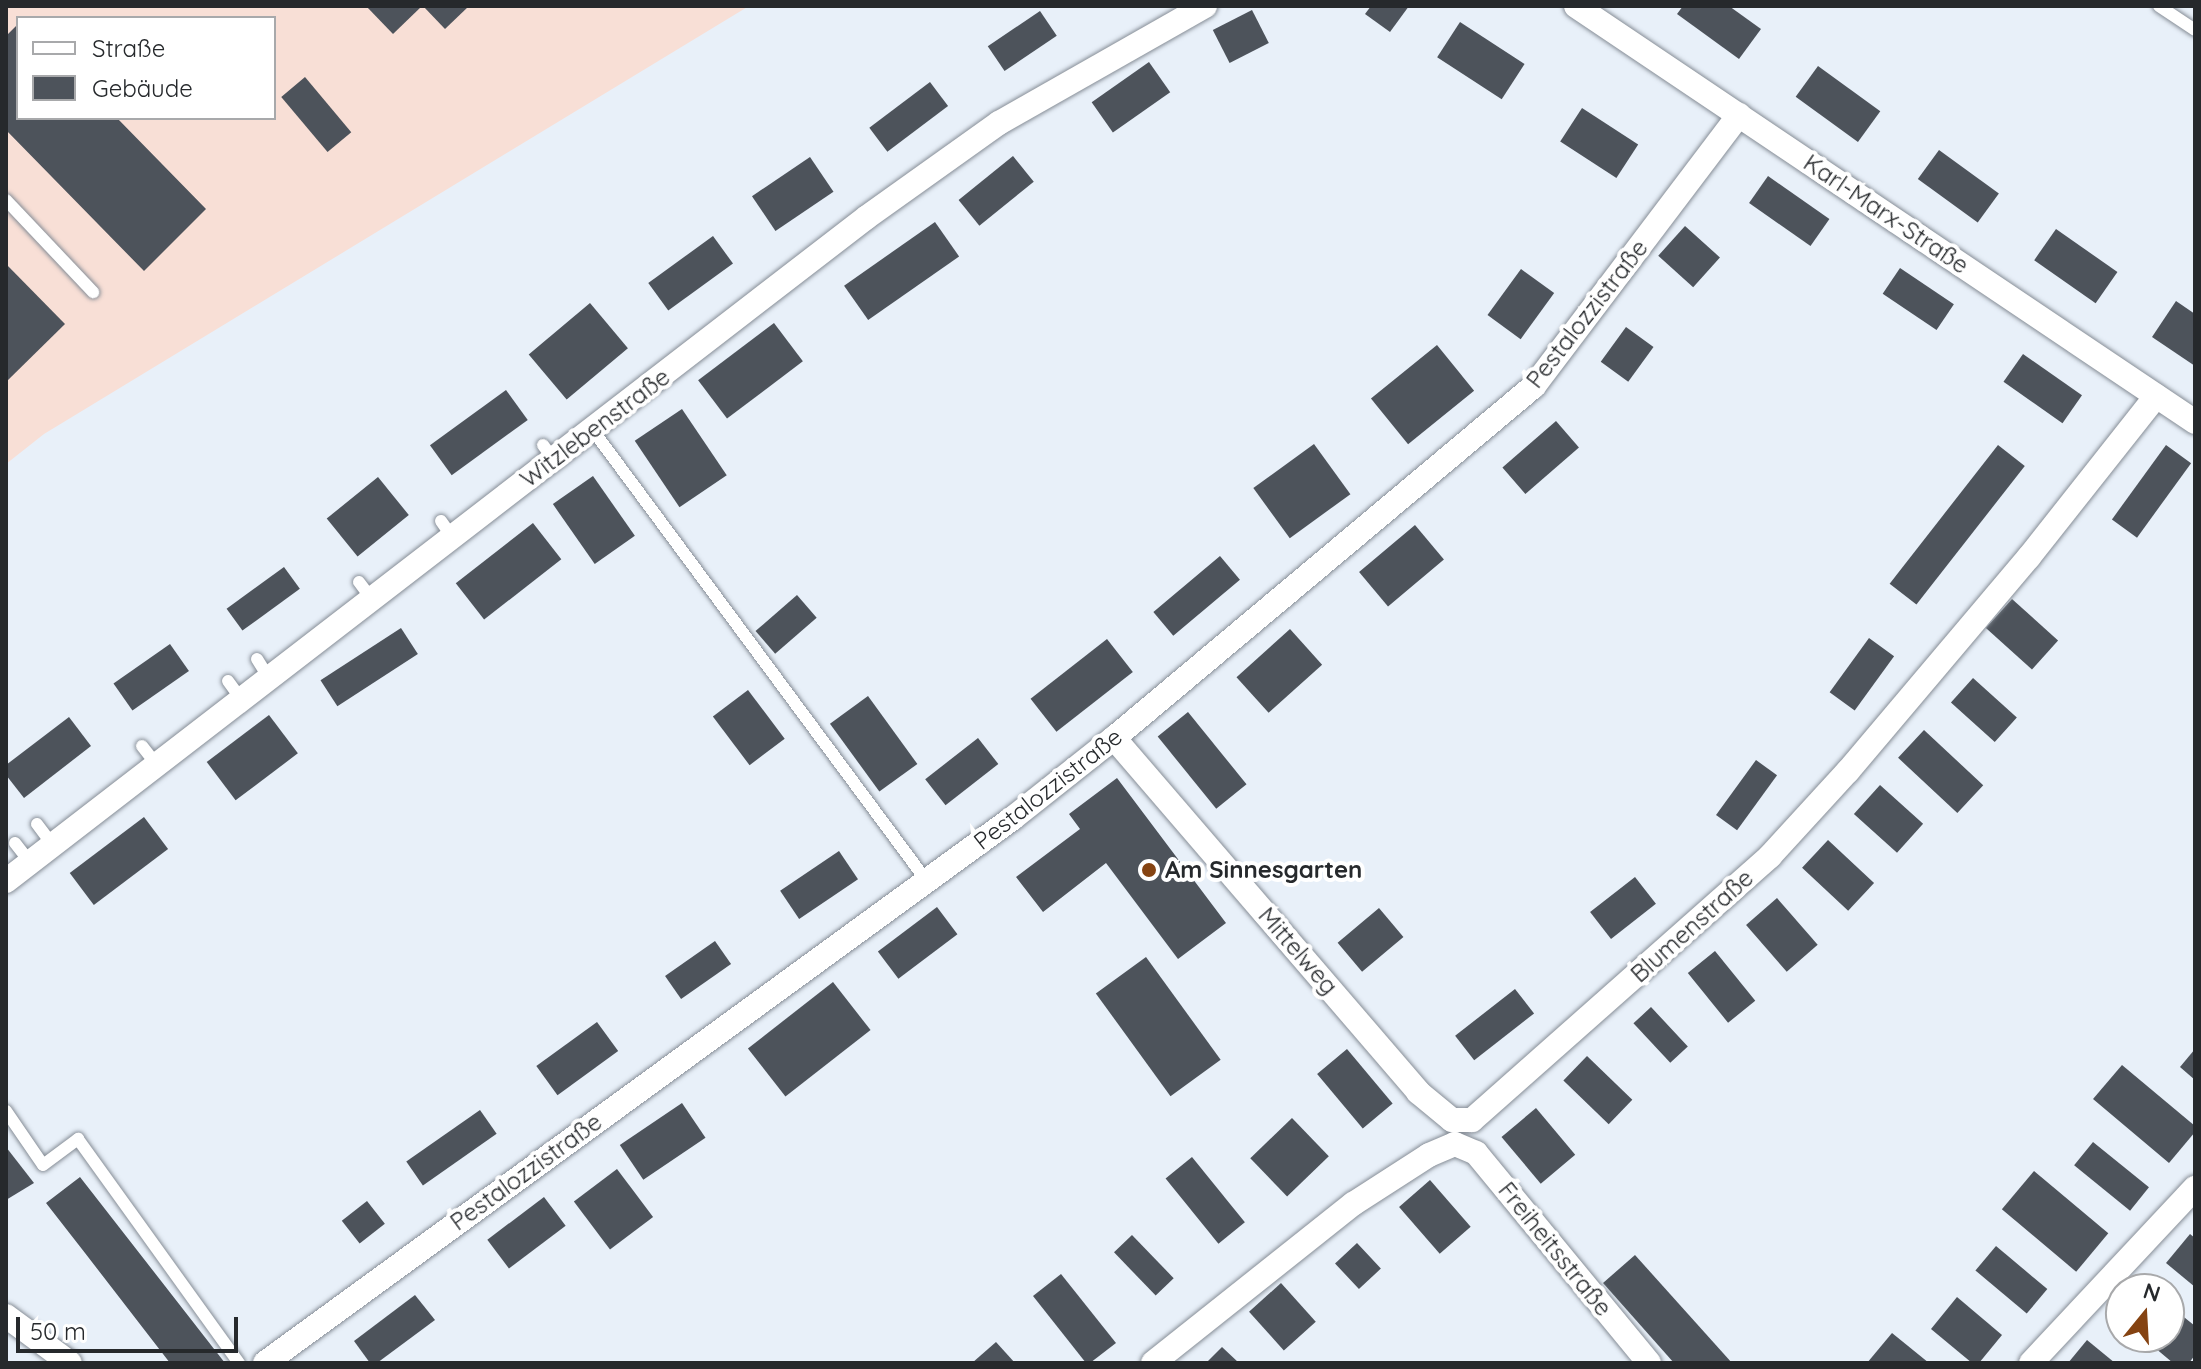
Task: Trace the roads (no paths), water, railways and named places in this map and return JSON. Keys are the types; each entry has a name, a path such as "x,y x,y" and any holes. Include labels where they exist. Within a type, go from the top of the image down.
{"street":[{"name":"Witzlebenstraße","path":"6,881 53,845 150,755 446,529 479,510 548,452 580,431 764,288 999,123 1205,6"},
{"name":"Karl-Marx-Straße","path":"1576,6 2195,422"},
{"name":"Pestalozzistraße","path":"265,1363 1003,826 1114,738 1534,386 1739,115"},
{"name":"Blumenstraße","path":"1153,1363 1353,1204 1429,1155 1477,1117 1770,856 1848,771 2029,557 2156,396"},
{"name":"Mittelweg","path":"1114,738 1455,1133"},
{"name":"Freiheitsstraße","path":"1455,1133 1476,1153 1649,1363"},
{"path":"2031,1363 2195,1188"},
{"path":"6,1316 70,1363"}],"lane":[{"path":"2159,6 2195,30"},
{"path":"6,200 93,292"},
{"path":"580,431 926,880"},
{"path":"37,824 53,845"},
{"path":"15,843 30,862"},
{"path":"6,1111 43,1165 78,1139 239,1363"}],"place":[{"name":"Am Sinnesgarten","path":"1149,870"}]}
